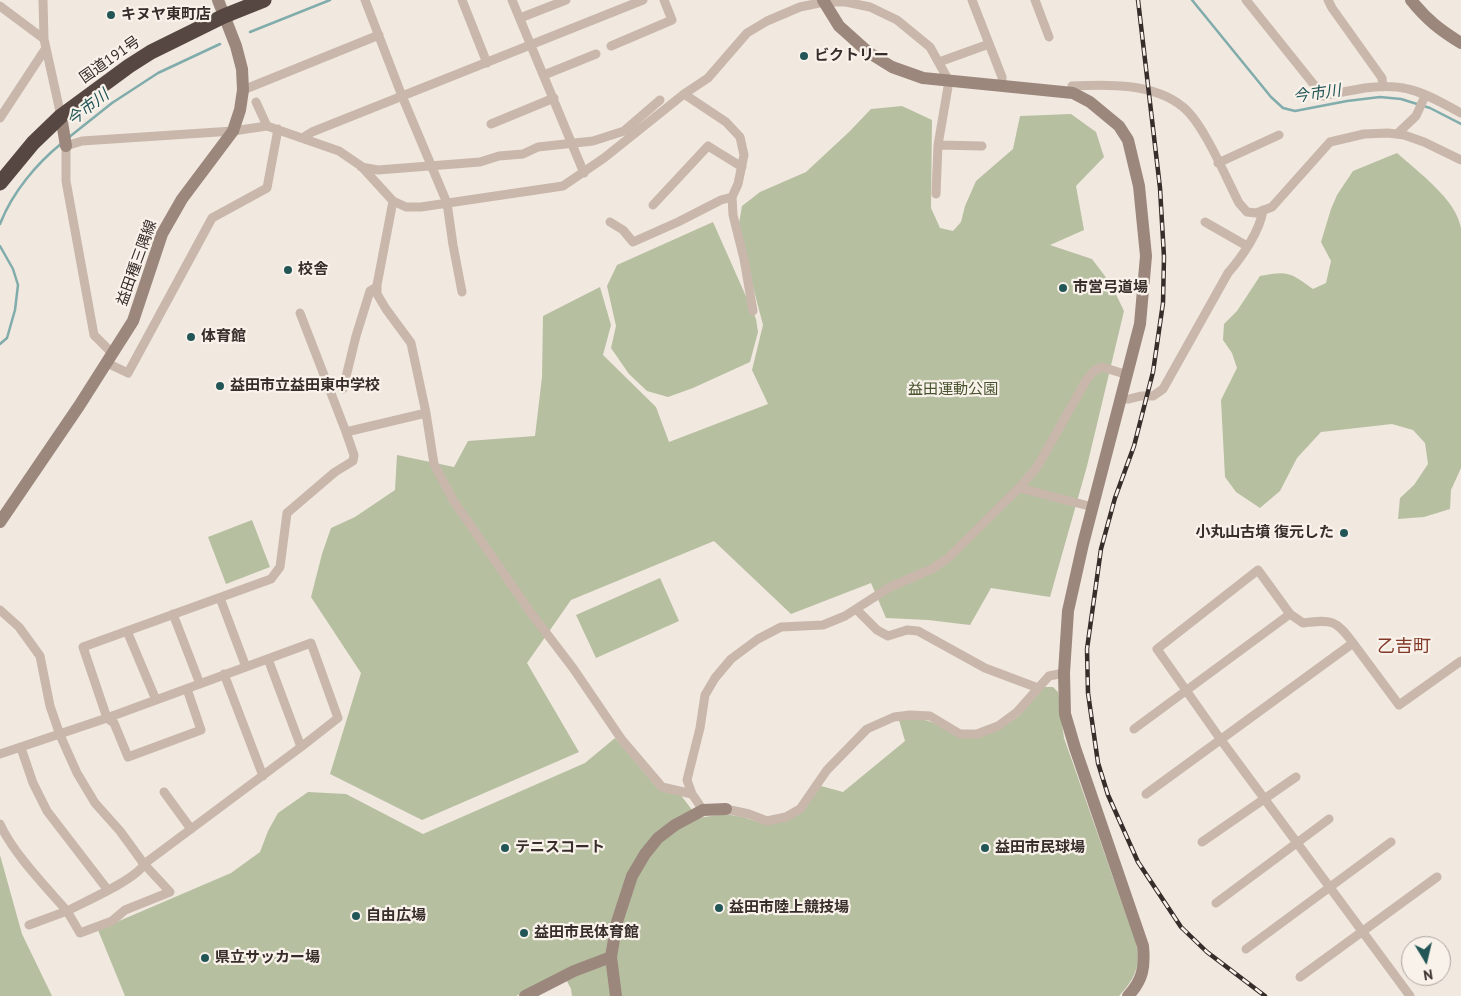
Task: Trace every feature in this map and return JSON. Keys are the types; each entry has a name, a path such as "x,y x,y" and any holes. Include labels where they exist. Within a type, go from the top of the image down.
{"highway":[{"name":"国道191号","path":"0,183 32,143 61,116 150,52 224,16 264,0"}],"street":[{"path":"43,0 45,44 61,116 66,146 66,181 94,335 110,358 128,373 212,218 267,188 278,129"},
{"name":"益田種三隅線","path":"0,522 133,321 162,234 182,198 233,131 240,110 243,90 242,69 218,0"},
{"path":"365,0 402,96 447,203 462,292"},
{"path":"463,0 487,62"},
{"path":"512,0 584,173"},
{"path":"520,18 566,0"},
{"path":"302,138 312,132 643,0"},
{"path":"611,46 672,20 664,0"},
{"path":"972,0 1002,77 1002,86"},
{"path":"1035,0 1049,37"},
{"path":"1246,0 1323,96 1383,87 1408,89 1461,113"},
{"path":"1328,0 1382,78 1383,87"},
{"path":"1411,0 1426,19 1461,43"},
{"path":"824,1 839,26 868,52 892,67 924,78 1073,93 1090,102 1119,126 1128,140 1137,177 1146,256 1140,324 1068,610 1064,673 1066,714 1075,748 1143,946 1142,975 1136,987 1128,996"},
{"path":"66,146 82,141 233,131 267,126 339,151 361,166 393,201 406,207 563,186 626,142 649,121 708,78 747,33 781,14 800,7 824,1 846,2 870,7 897,20 930,47 949,81 938,144 936,194"},
{"path":"0,6 45,44"},
{"path":"243,90 379,35"},
{"path":"0,118 45,44"},
{"path":"939,62 989,44"},
{"path":"544,75 596,54"},
{"path":"1073,93 1072,86 1096,84 1126,87 1149,91 1166,97 1183,107 1192,116 1202,132 1239,203 1247,212 1256,213 1272,206 1278,201 1330,142 1364,134 1397,134 1424,142 1461,160"},
{"path":"684,94 726,122 740,137 744,155 738,184 732,197 733,216 744,259 753,311"},
{"path":"1397,134 1417,114 1424,97"},
{"path":"491,124 554,98"},
{"path":"361,166 378,170 480,162 499,156 523,154 538,147 593,140 624,131 660,100"},
{"path":"256,102 267,126"},
{"path":"1218,163 1279,135"},
{"path":"938,144 982,146"},
{"path":"652,205 708,146 742,167"},
{"path":"610,222 623,230 633,242 721,200 732,197"},
{"path":"393,201 376,294 411,343 426,413 434,464 453,500 486,550 573,668 622,740 662,787 692,794"},
{"path":"1121,399 1152,396 1163,389 1228,273 1240,260 1262,220 1263,210"},
{"path":"1205,222 1247,246"},
{"path":"343,389 356,336 370,291 377,287"},
{"path":"187,689 201,730 128,757 114,724 107,718 83,648 271,579 280,567 287,513 335,472 353,461 354,455 346,432 300,312"},
{"path":"703,810 692,794 687,780 700,728 705,695 715,678 732,659 758,639 781,627 823,625 845,616 890,587 932,569 948,558 1019,488 1037,467 1087,379 1095,370 1102,367 1128,375"},
{"path":"346,432 426,413"},
{"path":"1019,488 1093,507"},
{"path":"1410,996 1221,740 1157,649 1258,570 1290,614 1303,624 1321,621 1331,622 1342,628 1399,705 1461,662"},
{"path":"220,598 246,667"},
{"path":"856,609 877,630 888,636 907,630 918,631 985,668 1038,688"},
{"path":"0,610 19,627 40,656 50,706 76,773 95,803 120,831 144,864 170,892 125,910 112,921 80,933 67,911 15,848 0,824"},
{"path":"174,614 200,684"},
{"path":"1134,729 1290,614"},
{"path":"127,631 156,700"},
{"path":"0,754 60,735 311,643 338,718 144,864 141,869 129,878 67,911 29,925"},
{"path":"1146,794 1353,643"},
{"path":"268,659 301,747"},
{"path":"616,996 611,957 617,922 632,876 645,854 658,838 675,825 703,810 726,809 749,814 767,821 786,817 800,809 827,770 867,729 894,718 910,715 930,716 960,734 977,734 998,726 1017,712 1049,676 1064,673"},
{"path":"224,674 263,776"},
{"path":"21,748 33,783 47,811 107,889"},
{"path":"1202,842 1296,777"},
{"path":"164,792 191,829"},
{"path":"1216,903 1329,819"},
{"path":"1246,949 1391,842"},
{"path":"1300,977 1436,877"},
{"path":"525,996 574,971 611,957"}],"green space":[{"name":"益田運動公園","path":"902,106 932,120 931,208 940,228 953,231 961,222 965,206 976,181 1013,149 1020,116 1071,114 1096,132 1104,157 1076,186 1084,230 1050,245 1092,259 1111,284 1124,311 1087,466 1050,597 991,588 970,625 886,618 871,583 791,614 714,541 571,600 527,663 579,752 422,820 330,774 361,673 311,597 331,528 355,517 395,490 397,455 454,467 468,441 535,436 542,377 543,316 600,287 611,325 603,355 656,407 669,442 768,404 752,370 763,325 738,229 742,206 760,192 806,172 871,109"},
{"path":"1397,153 1426,178 1444,197 1458,217 1461,228 1461,468 1451,490 1450,509 1424,517 1398,519 1400,498 1414,485 1428,464 1425,443 1413,430 1392,424 1321,432 1297,458 1280,491 1260,508 1236,492 1225,477 1221,400 1237,368 1232,353 1223,340 1224,324 1237,311 1260,276 1277,273 1289,274 1313,289 1326,283 1331,261 1321,242 1337,195 1353,171"},
{"path":"713,222 756,319 758,332 750,362 693,388 668,397 647,391 629,374 611,348 616,326 607,286 617,265"},
{"path":"252,520 270,567 226,584 208,537"},
{"path":"660,578 679,621 596,658 576,615"},
{"path":"1044,687 1053,687 1058,692 1064,738 1136,943 1138,959 1135,972 1129,984 1119,996 572,996 571,989 563,973 516,996 125,996 98,930 231,873 260,852 268,831 278,813 308,792 346,794 423,834 585,763 615,738 658,789 680,794 698,818 724,814 743,817 764,824 787,820 821,786 843,792 905,741 899,720 925,720 937,724 958,737 998,730 1019,716"},
{"path":"0,855 22,934 52,996 0,996"}],"waterway":[{"name":"今市川","path":"250,32 330,0"},
{"name":"今市川","path":"1192,0 1271,97 1283,108 1295,111 1380,97 1401,99 1430,108 1461,124"},
{"name":"今市川","path":"68,138 112,103 158,73 220,44"},
{"name":"今市川","path":"0,224 18,190 43,160 62,143"},
{"name":"今市川","path":"0,246 13,269 18,285 15,310 7,338 0,344"}],"railway":[{"path":"1138,0 1160,188 1164,257 1163,303 1153,372 1134,446 1115,498 1101,549 1087,649 1088,693 1098,763 1108,795 1138,862 1181,927 1207,952 1265,996"}],"place":[{"name":"キヌヤ東町店","path":"111,15"},
{"name":"ビクトリー","path":"804,56"},
{"name":"校舎","path":"288,270"},
{"name":"市営弓道場","path":"1063,288"},
{"name":"体育館","path":"191,337"},
{"name":"益田市立益田東中学校","path":"220,386"},
{"name":"小丸山古墳 復元した","path":"1344,533"},
{"name":"テニスコート","path":"505,848"},
{"name":"益田市民球場","path":"985,848"},
{"name":"益田市陸上競技場","path":"719,908"},
{"name":"自由広場","path":"356,916"},
{"name":"益田市民体育館","path":"524,933"},
{"name":"県立サッカー場","path":"205,958"}],"district":[{"name":"乙吉町","path":"1404,647"}]}
